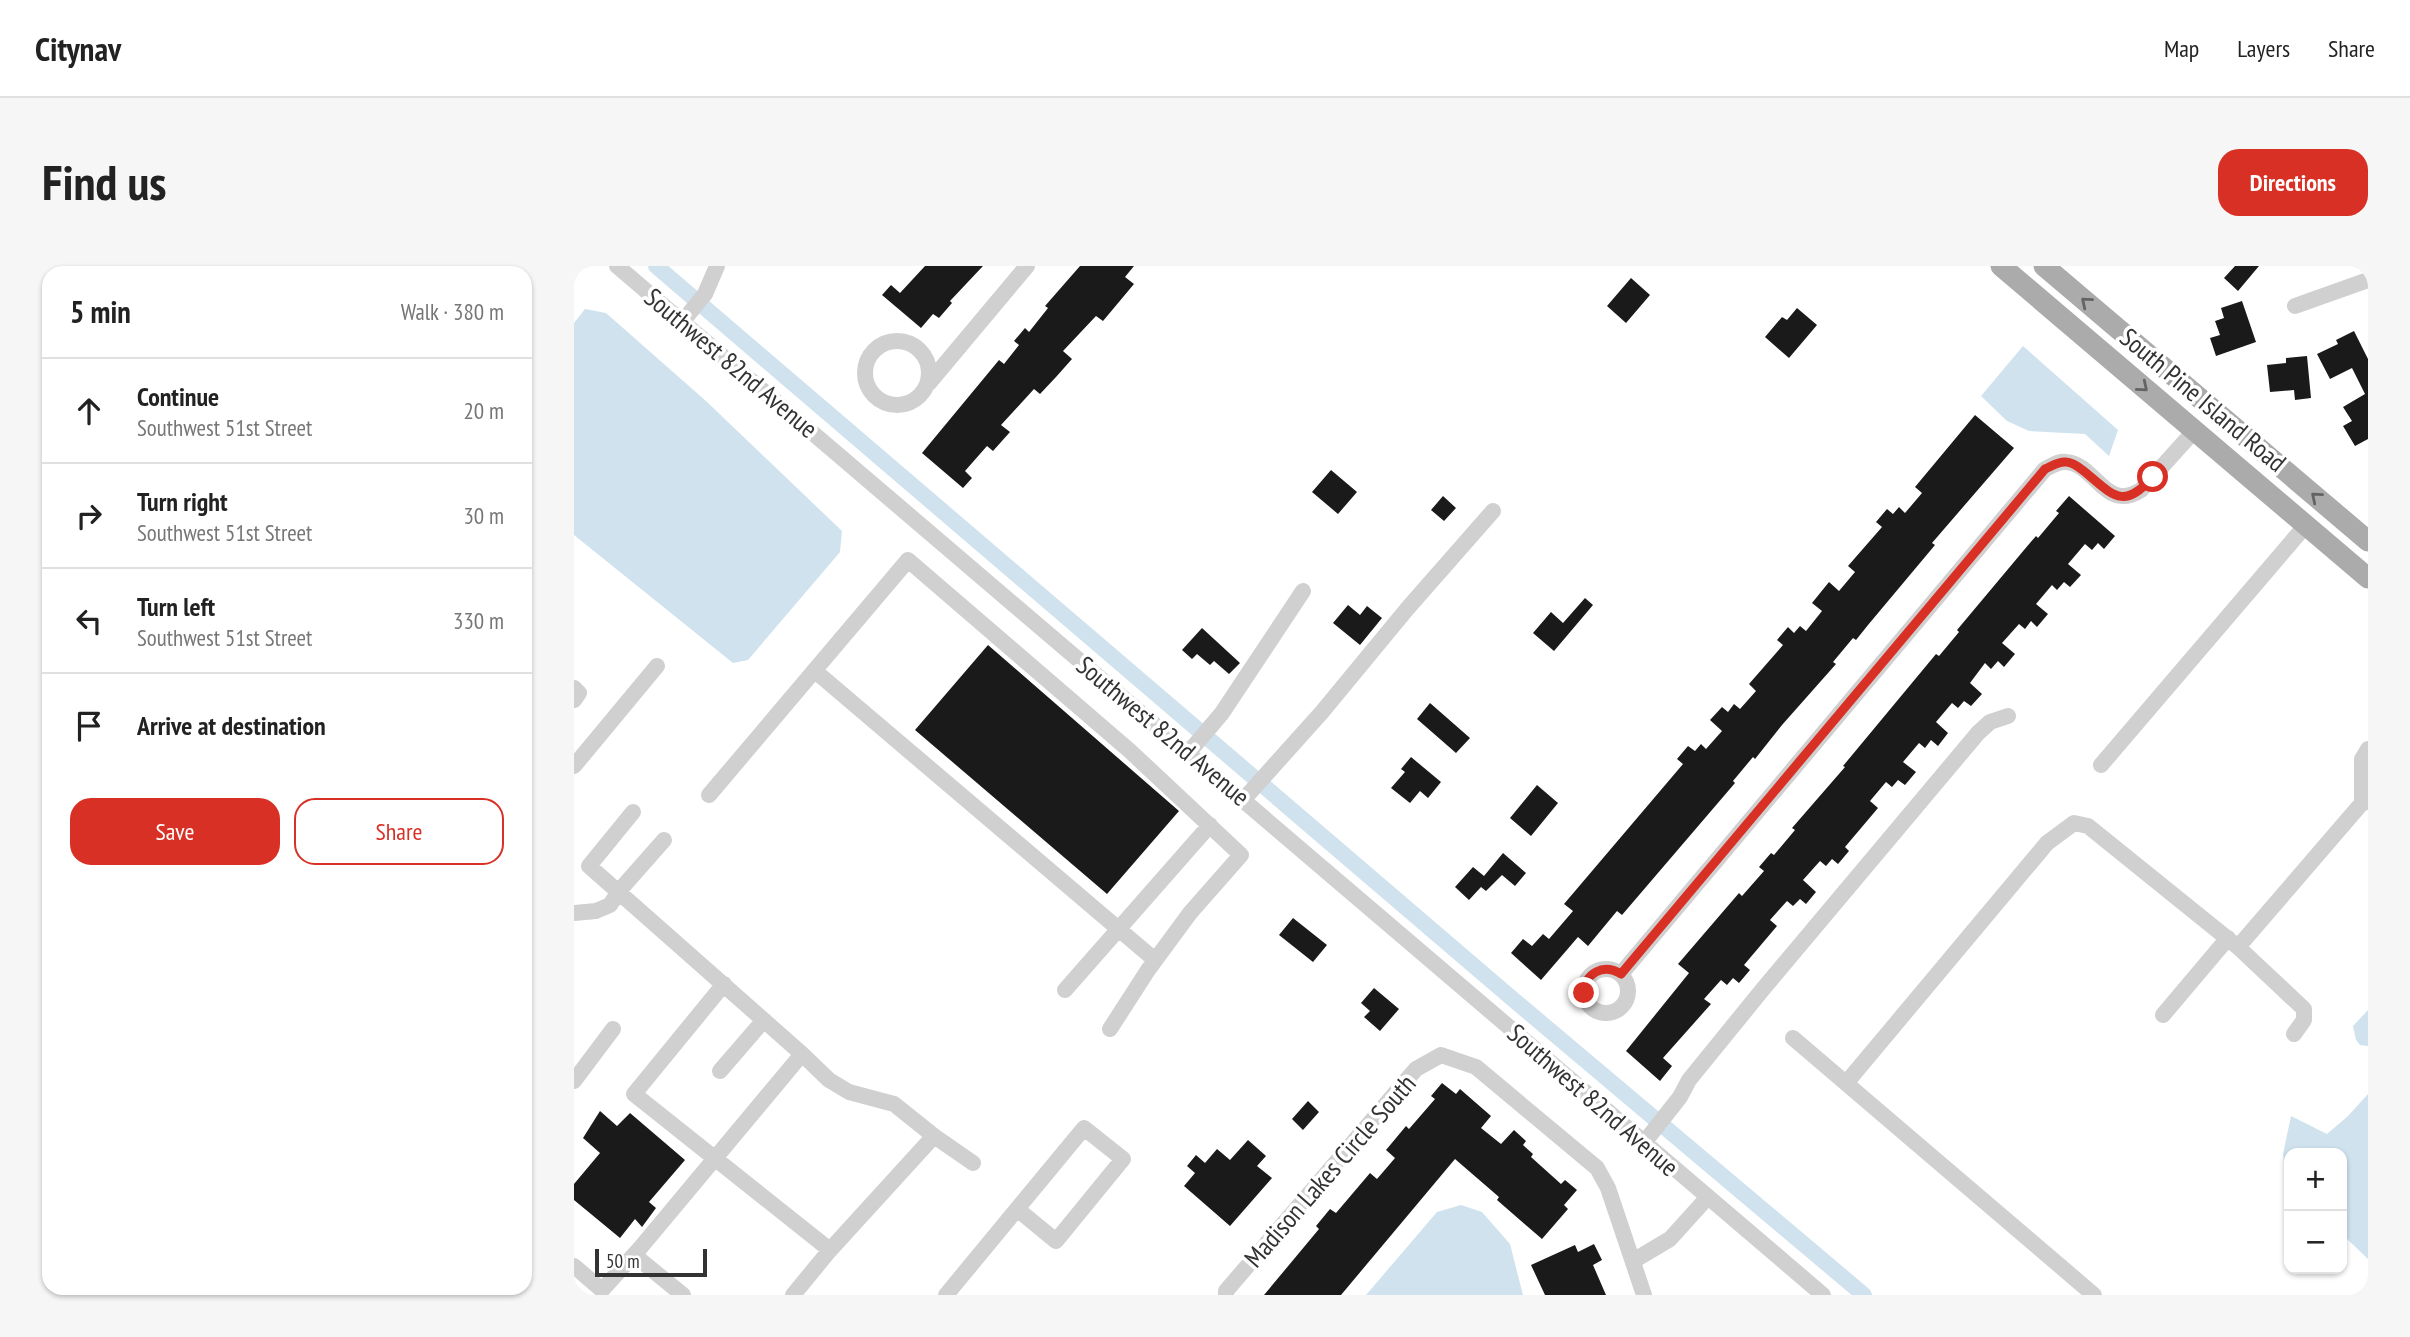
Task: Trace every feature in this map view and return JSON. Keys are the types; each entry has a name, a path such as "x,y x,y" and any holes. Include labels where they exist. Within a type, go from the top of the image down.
{"main road":[{"name":"South Pine Island Road","path":"2001,266 2368,578"},
{"name":"South Pine Island Road","path":"2044,266 2368,541"}],"street":[{"name":"Southwest 82nd Avenue","path":"617,266 1194,746 1244,799 1643,1144 1823,1295"},
{"path":"682,322 705,294 717,266"},
{"path":"929,383 930,370 926,358 918,348 907,342 882,344 872,352 866,364 868,389 876,399 888,405 900,406 913,402 923,394 929,383 1027,266"},
{"path":"2295,306 2368,279 2364,266"},
{"path":"1621,974 2045,469 2066,461 2077,466 2115,495 2132,496 2141,490 2194,430"},
{"path":"1244,799 1322,712 1493,511"},
{"path":"2101,765 2306,525"},
{"path":"709,795 908,560 1130,751 1241,855 1189,913 1110,1029"},
{"path":"1194,746 1216,719 1303,591"},
{"path":"574,766 657,666"},
{"path":"814,671 1155,960"},
{"path":"574,688 579,693 574,700"},
{"path":"1643,1144 1680,1097 1689,1080 1763,989 1978,733 1990,722 2008,716"},
{"path":"2163,1015 2233,943 2365,795 2362,759 2368,749"},
{"path":"633,813 589,866 829,1080 849,1092 894,1104 973,1163"},
{"path":"1847,1082 2047,843 2074,823 2088,826 2233,943 2304,1009 2304,1020 2294,1034"},
{"path":"1065,990 1210,825"},
{"path":"574,914 596,911 610,905 664,840"},
{"path":"724,984 634,1094 830,1250"},
{"path":"720,1071 764,1020"},
{"path":"574,1081 613,1029"},
{"path":"1793,1038 2094,1295"},
{"path":"574,1266 602,1290 802,1054"},
{"name":"Madison Lakes Circle South","path":"1226,1295 1226,1291 1416,1069 1441,1055 1475,1067 1597,1168 1608,1188 1633,1261"},
{"path":"946,1295 1017,1209 1084,1128 1123,1159 1056,1241 1017,1209"},
{"path":"793,1295 830,1250 934,1136"},
{"path":"1644,1295 1633,1261 1670,1239 1707,1198"},
{"path":"634,1255 682,1295"}],"water":[{"path":"585,309 606,313 706,401 842,531 840,552 748,660 733,663 574,535 574,323"},
{"path":"2023,346 2118,430 2109,456 2085,434 2029,431 2007,421 1981,396"},
{"path":"2368,1010 2368,1046 2360,1045 2356,1040 2353,1026"},
{"path":"2368,1094 2368,1259 2347,1239 2347,1148 2284,1148 2291,1116 2327,1134"},
{"path":"1461,1205 1482,1212 1510,1244 1523,1295 1366,1295 1437,1212"}],"building":[{"path":"925,266 983,266 950,301 952,303 939,318 933,314 921,328 882,295 891,285 900,293"},
{"path":"1080,266 1134,266 1125,277 1134,284 1103,321 1096,316 1063,351 1072,359 1040,394 1034,389 1001,425 1010,432 993,451 987,446 965,471 972,478 963,488 922,453 999,360 1004,364 1019,345 1014,341 1025,328 1029,332 1048,308 1045,306"},
{"path":"2235,266 2259,266 2238,291 2224,278"},
{"path":"1631,278 1650,295 1626,323 1607,306"},
{"path":"2242,301 2256,342 2216,356 2210,338 2220,335 2215,321 2224,318 2221,308"},
{"path":"1797,308 1817,325 1789,358 1765,337 1782,317 1787,320"},
{"path":"2354,331 2368,359 2368,439 2355,446 2343,426 2352,421 2343,407 2365,394 2352,368 2330,379 2317,354 2338,344 2336,340"},
{"path":"2307,356 2311,398 2295,400 2294,390 2270,392 2267,365 2286,363 2286,358"},
{"path":"1975,415 2014,448 1932,543 1935,545 1856,640 1853,638 1833,662 1836,664 1755,759 1753,757 1733,781 1735,783 1622,915 1617,911 1588,946 1578,937 1541,980 1511,953 1523,939 1532,946 1543,934 1549,939 1573,911 1564,904 1683,764 1677,759 1688,746 1695,751 1701,744 1706,749 1722,731 1710,720 1722,707 1728,712 1734,704 1740,709 1756,691 1749,684 1783,645 1777,640 1788,627 1794,633 1800,626 1806,631 1822,611 1812,603 1829,582 1839,591 1855,572 1848,566 1882,527 1876,522 1887,509 1893,514 1899,507 1905,513 1922,493 1915,487"},
{"path":"1331,470 1357,492 1338,514 1312,492"},
{"path":"1443,496 1456,508 1444,521 1431,510"},
{"path":"2069,496 2115,536 2104,549 2098,543 2092,550 2085,544 2068,564 2081,575 2070,587 2064,582 2057,590 2052,585 2036,604 2048,614 2037,627 2031,621 2025,629 2019,624 2002,643 2015,654 2004,667 1998,661 1991,669 1985,663 1970,683 1982,694 1971,706 1964,701 1958,708 1952,703 1936,722 1948,733 1938,746 1931,740 1925,748 1919,743 1903,762 1916,772 1905,785 1898,780 1892,787 1886,782 1870,801 1878,808 1845,847 1849,851 1838,864 1832,859 1826,866 1820,861 1803,880 1816,892 1806,904 1800,899 1793,906 1787,901 1770,920 1777,926 1744,965 1750,970 1739,983 1733,978 1727,985 1721,980 1704,999 1711,1004 1663,1058 1672,1066 1660,1081 1626,1051 1689,973 1678,964 1739,893 1742,896 1764,871 1759,867 1771,853 1774,855 1795,830 1792,828 1936,654 1939,656 1959,632 1957,630 2024,550 2059,513 2056,511"},
{"path":"1585,598 1593,605 1554,651 1533,633 1551,612 1563,623"},
{"path":"1348,605 1360,615 1367,606 1382,618 1360,645 1333,623"},
{"path":"1202,628 1240,663 1229,674 1214,661 1210,665 1197,654 1192,659 1182,650"},
{"path":"988,645 1179,811 1107,894 915,730"},
{"path":"1430,703 1470,738 1456,753 1417,719"},
{"path":"1411,757 1441,782 1428,798 1420,791 1410,803 1391,788 1405,772 1401,769"},
{"path":"1537,785 1558,803 1531,836 1510,818"},
{"path":"1503,853 1526,873 1515,886 1502,875 1486,891 1481,887 1469,900 1455,887 1473,867 1484,876"},
{"path":"1293,918 1327,945 1313,962 1279,935"},
{"path":"1374,988 1399,1009 1380,1031 1364,1017 1370,1011 1361,1003"},
{"path":"1442,1083 1456,1094 1460,1089 1491,1116 1481,1128 1501,1144 1514,1130 1526,1141 1523,1145 1533,1154 1531,1157 1561,1184 1565,1180 1577,1190 1564,1205 1568,1209 1542,1239 1455,1159 1341,1295 1264,1295 1319,1229 1316,1226 1330,1209 1336,1213 1370,1173 1377,1179 1395,1158 1386,1150 1406,1126 1409,1129 1435,1099 1431,1096"},
{"path":"1308,1101 1319,1112 1303,1130 1292,1119"},
{"path":"600,1111 617,1126 630,1113 685,1160 649,1202 656,1208 642,1227 635,1219 620,1238 574,1200 574,1184 600,1153 583,1138"},
{"path":"1248,1140 1266,1156 1257,1166 1272,1178 1230,1226 1184,1186 1195,1173 1187,1166 1196,1155 1205,1163 1217,1149 1230,1160"},
{"path":"1594,1244 1602,1260 1593,1265 1606,1295 1545,1295 1531,1265 1575,1245 1578,1252"}],"waterway":[{"path":"656,266 1515,1001 1864,1295"}],"route":[{"path":"1584,993 1587,979 1593,973 1607,969 1621,974 2045,469 2066,461 2077,466 2107,490 2123,497 2132,496 2141,490 2153,477"}]}
